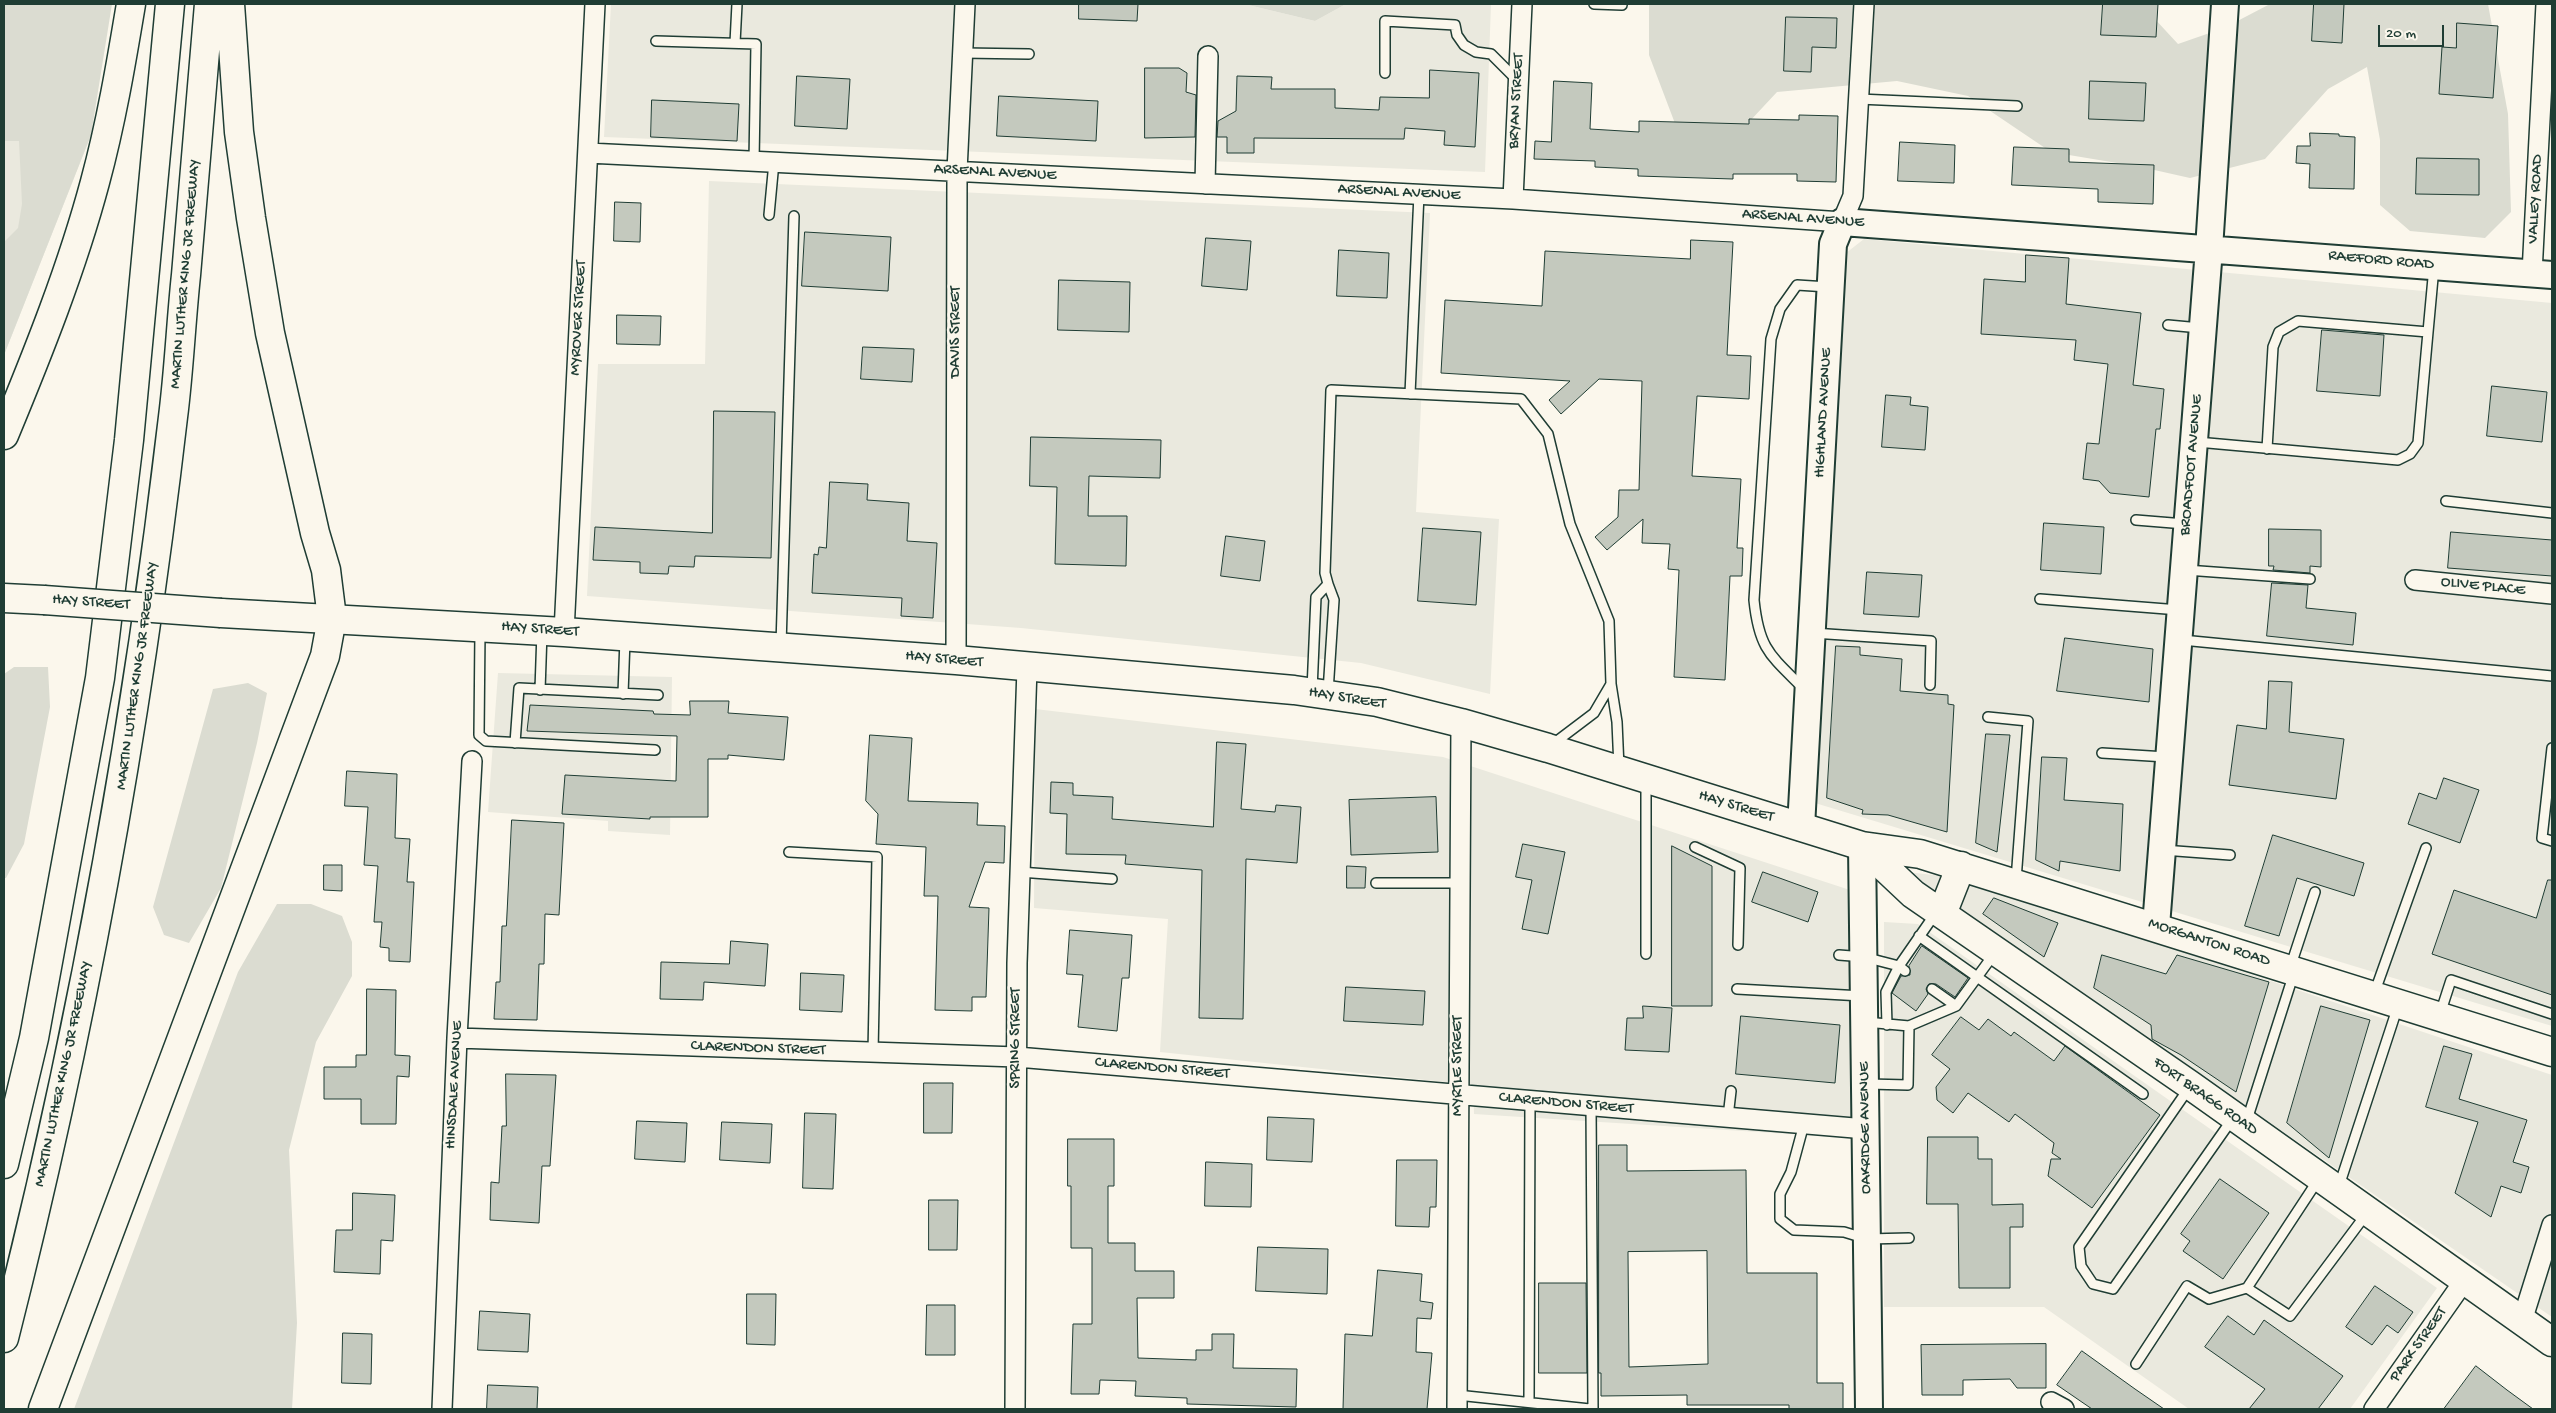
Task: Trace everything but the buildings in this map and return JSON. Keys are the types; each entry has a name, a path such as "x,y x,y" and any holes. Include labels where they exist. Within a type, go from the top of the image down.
{"main road":[{"path":"4,435 58,298 95,184 116,92 131,4"},
{"path":"4,1164 34,1038 100,678 129,440 170,4"},
{"name":"MARTIN LUTHER KING JR FREEWAY","path":"4,1338 61,1089 100,905 122,789 151,592 174,413 209,4"},
{"path":"43,1409 325,656 332,618 326,570 315,533 270,333 238,132 230,4"},
{"name":"HAY STREET","path":"4,598 220,613 553,631 956,660 1320,694 1377,702 1461,723 1548,748 1862,846"},
{"name":"MORGANTON ROAD","path":"1862,846 1920,854 1961,866 2552,1052"},
{"name":"FORT BRAGG ROAD","path":"1862,846 1913,894 2190,1085 2552,1342"},
{"path":"1940,912 1961,866"}],"street":[{"name":"MYROVER STREET","path":"553,631 588,153 595,4"},
{"name":"DAVIS STREET","path":"956,660 958,171 965,4"},
{"name":"BRYAN STREET","path":"1513,199 1522,4"},
{"name":"HIGHLAND AVENUE","path":"1801,827 1833,244 1853,196 1864,4"},
{"name":"BROADFOOT AVENUE","path":"2156,926 2209,249 2225,4"},
{"name":"VALLEY ROAD","path":"2542,274 2546,4"},
{"path":"1205,184 1208,56"},
{"name":"ARSENAL AVENUE","path":"588,153 1513,199 1842,222 2184,249 2209,249"},
{"name":"RAEFORD ROAD","path":"2209,249 2542,274"},
{"name":"OLIVE PLACE","path":"2415,580 2552,594"},
{"name":"SPRING STREET","path":"1015,1409 1017,1057 1020,872 1027,668"},
{"name":"MYRTLE STREET","path":"1457,1402 1461,723"},
{"name":"HINSDALE AVENUE","path":"442,1409 457,1038 472,761"},
{"name":"OAKRIDGE AVENUE","path":"1862,846 1851,956 1864,996 1876,1024 1865,1084 1869,1409"},
{"name":"CLARENDON STREET","path":"457,1038 1017,1057 1866,1129"},
{"path":"2522,1321 2552,1225"},
{"name":"PARK STREET","path":"2374,1409 2464,1281"}],"lane":[{"path":"735,43 737,4"},
{"path":"1594,4 1622,5"},
{"path":"1386,73 1386,21 1455,26 1457,36 1464,45 1476,52 1491,54 1518,81"},
{"path":"656,41 756,44 754,161"},
{"path":"963,53 1029,54"},
{"path":"1859,100 2017,106"},
{"path":"769,215 774,162"},
{"path":"1410,394 1419,194"},
{"path":"781,648 794,216"},
{"path":"2194,442 2398,460 2410,454 2418,443 2434,266"},
{"path":"1809,694 1768,653 1757,627 1755,590 1771,339 1780,309 1797,285 1830,288"},
{"path":"2267,449 2273,347 2279,332 2290,324 2298,321 2428,332"},
{"path":"2168,324 2203,328"},
{"path":"1320,694 1334,600 1325,573 1331,390 1521,399 1548,434 1570,524 1609,621 1611,684 1617,722 1620,771"},
{"path":"2446,501 2552,513"},
{"path":"2136,520 2188,524"},
{"path":"2184,570 2310,579"},
{"path":"1320,694 1316,597 1328,584"},
{"path":"2040,599 2181,610"},
{"path":"480,627 479,736 486,741 655,750"},
{"path":"540,690 553,631"},
{"path":"1812,632 1931,641 1930,685"},
{"path":"623,694 625,636"},
{"path":"2178,639 2552,676"},
{"path":"1548,748 1594,713 1611,684"},
{"path":"515,743 519,688 658,695"},
{"path":"1988,717 2028,721 2016,883"},
{"path":"2552,748 2542,838 2552,841"},
{"path":"2102,753 2169,758"},
{"path":"1646,779 1646,954"},
{"path":"1695,847 1740,868 1738,945"},
{"path":"2373,995 2426,848"},
{"path":"2162,850 2230,855"},
{"path":"789,852 876,857 872,1052"},
{"path":"1020,872 1112,880"},
{"path":"1376,883 1460,883"},
{"path":"2190,1085 2079,1247 2081,1266 2092,1284 2113,1289 2239,1121 2293,970 2315,892"},
{"path":"1940,912 1919,936 1902,968 1886,992 1876,1024 1909,1026 1956,1006 1996,951"},
{"path":"1919,936 2143,1094"},
{"path":"1851,956 1902,968"},
{"path":"2439,1016 2451,980 2552,1014"},
{"path":"1737,989 1864,996"},
{"path":"1932,989 1956,1006"},
{"path":"2136,1364 2187,1286 2209,1299 2247,1288 2328,1184 2399,1004"},
{"path":"1865,1084 1908,1085 1909,1026"},
{"path":"1728,1118 1731,1091"},
{"path":"1529,1402 1530,1100"},
{"path":"1457,1402 1529,1402 1592,1409 1591,1106"},
{"path":"1804,1124 1791,1172 1780,1194 1780,1219 1794,1230 1844,1232 1867,1239 1909,1238"},
{"path":"2247,1288 2290,1316 2367,1212"}],"shaded area":[{"path":"4,4 112,4 91,135 4,355 4,242 18,228 22,204 19,141 4,141"},
{"path":"611,4 1244,4 1315,21 1346,4 1491,4 1485,172 604,137"},
{"path":"1244,4 1346,4 1315,21"},
{"path":"1649,4 2141,4 2178,44 2224,28 2270,4 2488,4 2508,114 2511,212 2485,238 2410,231 2380,205 2380,140 2367,67 2328,89 2265,159 2190,178 2141,167 2051,152 1968,96 1897,81 1777,92 1721,152 1679,134 1649,55"},
{"path":"91,135 4,355 4,141"},
{"path":"709,181 1430,213 1416,512 1499,519 1490,694 1361,663 1021,628 587,596 598,364 705,364"},
{"path":"1864,239 2552,303 2552,1026 1815,803 1846,253"},
{"path":"14,667 48,667 50,707 24,844 6,878 4,878 4,674"},
{"path":"498,673 672,677 670,835 608,831 608,821 488,812"},
{"path":"248,683 267,693 257,743 221,888 189,943 164,935 153,907 213,689"},
{"path":"1035,709 1443,757 1853,891 1853,1138 1474,1114 1473,1085 1160,1052 1168,919 1034,908"},
{"path":"1906,872 1962,878 2552,1075 2552,1317"},
{"path":"277,904 311,904 342,916 352,942 352,976 316,1042 289,1150 297,1323 292,1409 74,1409 238,972"},
{"path":"1884,922 1918,924 2437,1288 2350,1409 2189,1409 2044,1307 1884,1307"}]}
